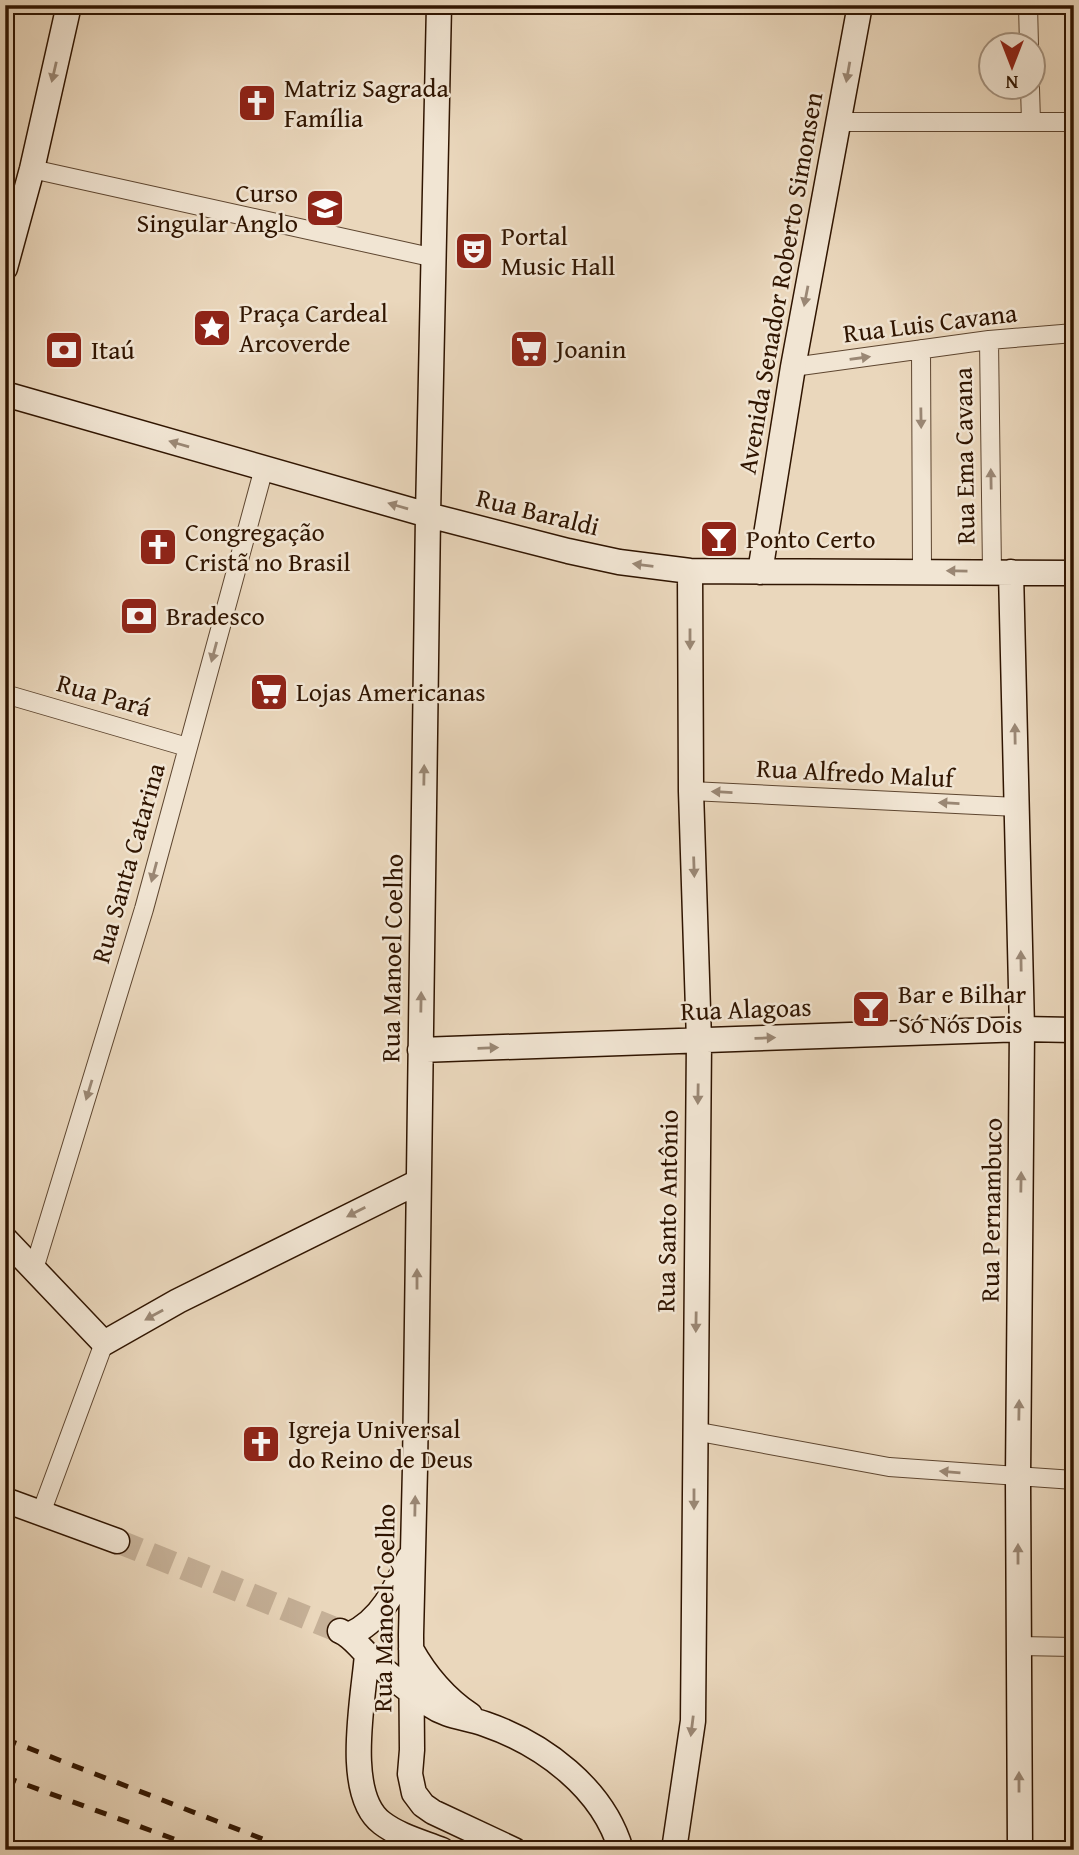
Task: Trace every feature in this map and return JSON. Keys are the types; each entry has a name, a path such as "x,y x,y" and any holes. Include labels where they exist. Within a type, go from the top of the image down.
{"street":[{"path":"5,268 32,169 69,5"},
{"name":"Rua Manoel Coelho","path":"439,5 428,515 410,1690 411,1783 414,1793 423,1805 444,1818 514,1850"},
{"name":"Avenida Senador Roberto Simonsen","path":"760,572 793,367 860,5"},
{"path":"1028,5 1029,32"},
{"path":"1030,102 1031,122"},
{"path":"839,122 1074,122"},
{"path":"32,169 435,258"},
{"name":"Rua Luis Cavana","path":"793,367 989,340 1074,333"},
{"name":"Rua Ema Cavana","path":"989,340 1002,572"},
{"path":"921,349 922,571"},
{"name":"Rua Baraldi","path":"5,394 428,515 619,562 690,571 1074,573"},
{"name":"Rua Santa Catarina","path":"34,1269 144,909 264,468"},
{"name":"Rua Santo Antônio","path":"672,1847 693,1721 699,1041 691,791 690,571"},
{"name":"Rua Pernambuco","path":"1002,572 1017,807 1023,1029 1018,1478 1020,1850"},
{"name":"Rua Pará","path":"5,694 187,747"},
{"name":"Rua Alfredo Maluf","path":"691,791 1017,807"},
{"name":"Rua Alagoas","path":"420,1051 1023,1029 1074,1030"},
{"path":"41,1513 104,1343 190,1295 418,1182"},
{"path":"5,1239 104,1343"},
{"path":"694,1431 889,1467 1074,1480"},
{"path":"5,1500 117,1541"},
{"path":"414,1547 383,1608 366,1626 344,1632 432,1707 457,1718 482,1723 516,1736 539,1748 582,1786 607,1818 621,1850"},
{"path":"1019,1646 1074,1647"},
{"path":"411,1648 435,1685 482,1723"},
{"path":"367,1654 359,1763 367,1804 383,1824 442,1850"},
{"path":"412,1750 434,1728 457,1718"}],"tunnel":[{"path":"117,1541 340,1631"}],"railway":[{"path":"5,1739 291,1850"},
{"path":"5,1777 204,1850"}],"place":[{"name":"Matriz Sagrada Família","path":"257,103"},
{"name":"Curso Singular Anglo","path":"325,208"},
{"name":"Portal Music Hall","path":"474,251"},
{"name":"Praça Cardeal Arcoverde","path":"212,328"},
{"name":"Joanin","path":"529,349"},
{"name":"Itaú","path":"64,350"},
{"name":"Ponto Certo","path":"719,539"},
{"name":"Congregação Cristã no Brasil","path":"158,547"},
{"name":"Bradesco","path":"139,616"},
{"name":"Lojas Americanas","path":"269,692"},
{"name":"Bar e Bilhar Só Nós Dois","path":"871,1009"},
{"name":"Igreja Universal do Reino de Deus","path":"261,1444"}]}
